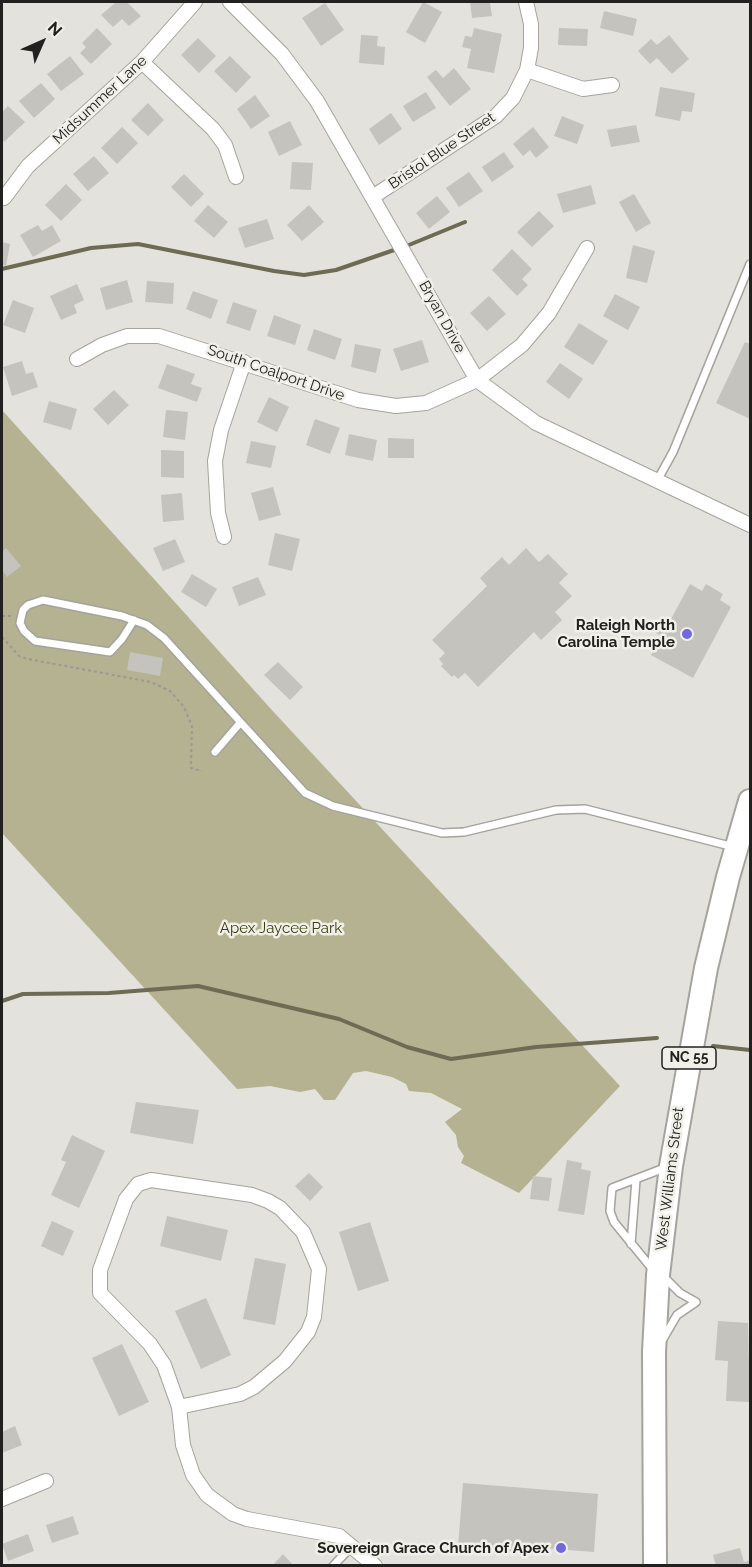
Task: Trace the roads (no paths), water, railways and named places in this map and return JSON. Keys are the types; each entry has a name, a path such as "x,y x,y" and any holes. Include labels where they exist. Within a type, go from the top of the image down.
{"main road":[{"name":"West Williams Street","path":"655,1566 652,1473 654,1352 659,1273 671,1166 700,996 736,847 750,801"}],"street":[{"name":"Midsummer Lane","path":"4,198 28,166 142,62 195,2"},
{"name":"Bryan Drive","path":"230,2 282,54 317,101 374,196 477,380 536,423 658,479 750,525"},
{"name":"Bristol Blue Street","path":"374,196 496,116 513,98 527,70 531,36 526,2"},
{"path":"142,62 213,129 225,145 236,177"},
{"path":"527,70 583,89 612,85"},
{"name":"South Coalport Drive","path":"77,359 115,339 146,335 173,338 377,405 426,403 477,380 537,330 587,248"},
{"path":"224,537 218,513 215,461 221,430 244,362"},
{"path":"179,1407 240,1394 254,1387 285,1361 308,1332 314,1317 319,1269 303,1232 280,1208 268,1201 252,1195 151,1180 138,1184 126,1199 100,1270 100,1293 158,1355 169,1376 179,1407 183,1445 193,1474 207,1495 220,1506 247,1519 327,1532 353,1545 375,1566"},
{"path":"2,1499 46,1481"}],"lane":[{"path":"658,479 673,452 750,267"},
{"path":"134,620 110,652 35,641 24,631 20,623 23,610 28,605 43,600 134,620 147,625 164,638 305,793 333,807 388,822 442,833 464,832 556,810 585,809 736,847"},
{"path":"215,752 240,723"},
{"path":"654,1352 676,1315 696,1302 674,1288 631,1244 614,1222 610,1211 612,1188 671,1166"},
{"path":"631,1244 636,1180"},
{"path":"333,1566 353,1545"}],"waterway":[{"path":"404,247 465,222"},
{"path":"2,269 91,248 138,244 304,275 336,270 397,249"},
{"path":"2,1001 23,994 109,993 198,986 339,1019 407,1047 451,1059 536,1047 657,1038"},
{"path":"713,1046 750,1050"}],"place":[{"name":"Raleigh North Carolina Temple","path":"687,634"},
{"name":"Sovereign Grace Church of Apex","path":"561,1548"}],"park label":[{"name":"Apex Jaycee Park","path":"281,928"}]}
